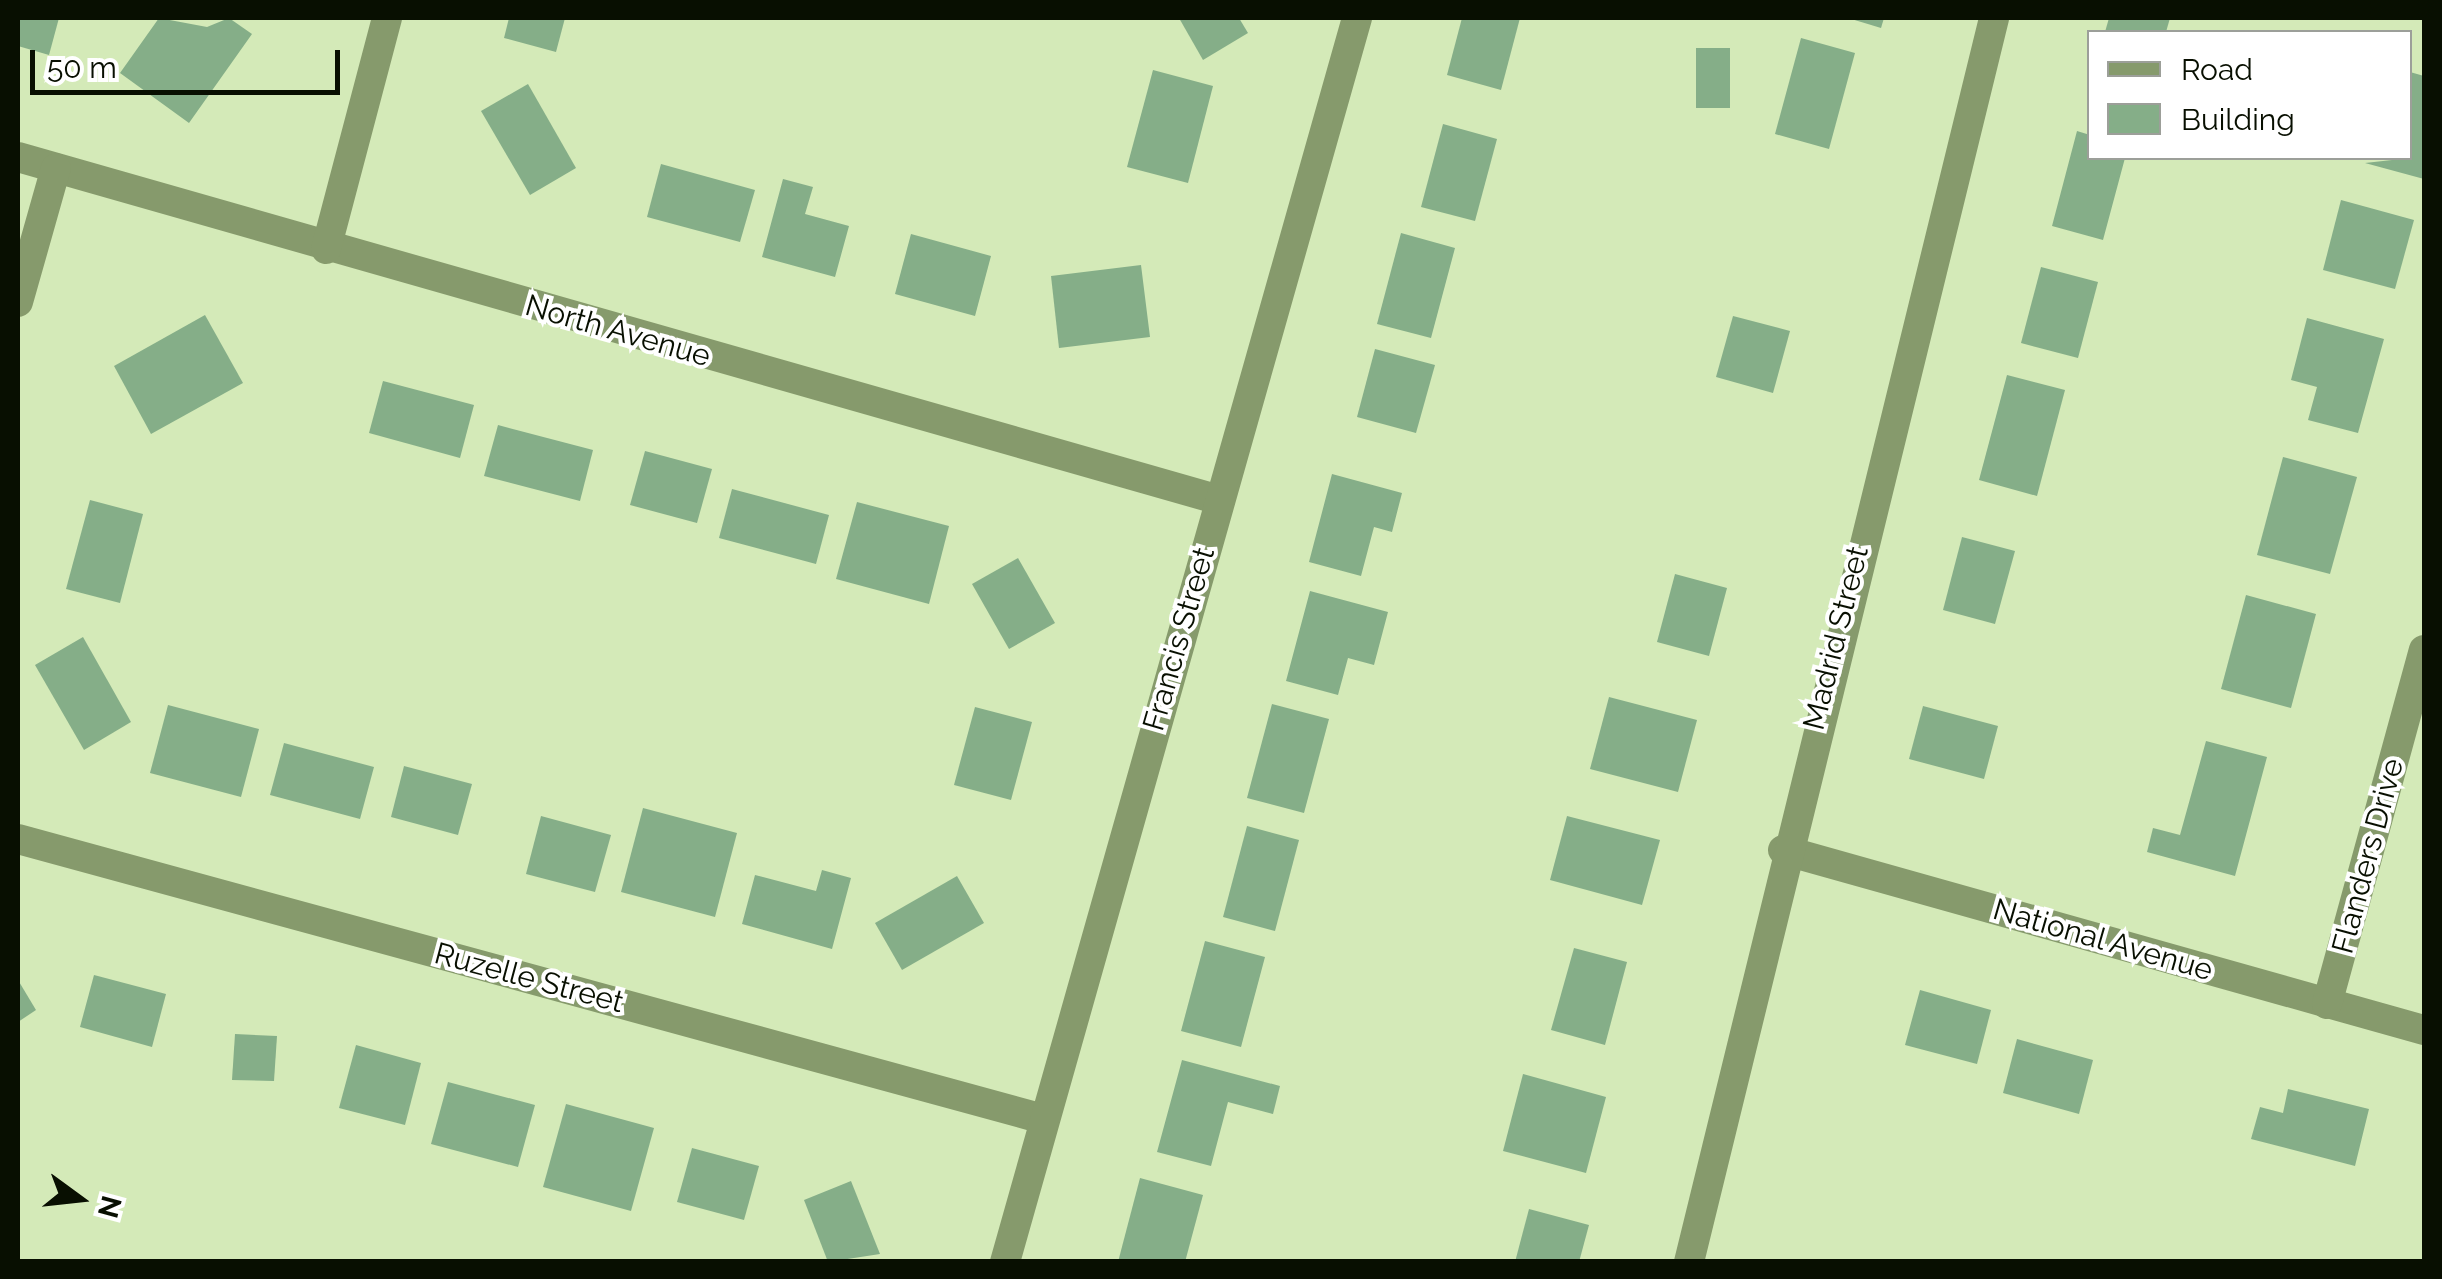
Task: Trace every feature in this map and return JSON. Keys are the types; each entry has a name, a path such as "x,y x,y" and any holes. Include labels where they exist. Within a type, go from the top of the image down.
{"street":[{"path":"326,249 387,18"},
{"name":"Francis Street","path":"1006,1262 1040,1118 1356,18"},
{"name":"Madrid Street","path":"1689,1262 1783,850 1994,18"},
{"name":"North Avenue","path":"18,157 326,249 1220,500"},
{"path":"18,302 56,168"},
{"name":"Flanders Drive","path":"2328,1004 2424,650"},
{"name":"Ruzelle Street","path":"18,838 1040,1118"},
{"name":"National Avenue","path":"1783,850 2424,1030"}],"building":[{"path":"18,18 59,18 49,55 18,46"},
{"path":"159,18 207,27 229,18 252,34 189,123 120,73"},
{"path":"509,18 565,18 556,52 504,38"},
{"path":"1179,18 1239,18 1248,33 1203,60"},
{"path":"1462,18 1520,18 1501,90 1447,75"},
{"path":"1848,18 1884,18 1881,28"},
{"path":"2109,18 2170,18 2167,30 2106,30"},
{"path":"1801,38 1855,53 1829,149 1775,134"},
{"path":"1696,48 1730,48 1730,108 1696,108"},
{"path":"1153,70 1213,86 1188,183 1127,167"},
{"path":"2412,73 2424,76 2424,179 2365,163 2412,160"},
{"path":"528,84 576,168 530,195 481,111"},
{"path":"1443,124 1497,139 1475,221 1421,207"},
{"path":"2077,131 2087,134 2087,160 2124,160 2103,240 2052,226"},
{"path":"661,164 755,190 740,242 647,217"},
{"path":"783,179 813,187 805,214 849,226 835,277 762,257"},
{"path":"2341,200 2414,220 2395,289 2323,270"},
{"path":"1401,233 1455,248 1431,338 1377,324"},
{"path":"911,234 991,256 975,316 895,294"},
{"path":"1141,265 1150,337 1059,348 1051,276"},
{"path":"2041,267 2098,282 2078,358 2021,343"},
{"path":"205,315 243,383 151,434 114,366"},
{"path":"1733,316 1790,331 1773,393 1716,377"},
{"path":"2307,318 2384,339 2358,433 2308,420 2317,387 2291,380"},
{"path":"1375,349 1435,365 1416,433 1357,417"},
{"path":"2007,375 2065,390 2037,496 1979,480"},
{"path":"383,381 474,405 460,458 369,433"},
{"path":"498,425 593,450 580,501 484,476"},
{"path":"645,451 712,469 697,523 630,505"},
{"path":"2283,457 2357,477 2330,574 2257,555"},
{"path":"1332,474 1402,493 1392,532 1374,527 1361,576 1309,562"},
{"path":"732,489 829,515 816,564 719,538"},
{"path":"90,500 143,514 120,603 66,589"},
{"path":"857,502 949,526 929,604 836,579"},
{"path":"1962,537 2015,551 1995,624 1943,610"},
{"path":"1018,558 1055,623 1009,649 972,584"},
{"path":"1675,574 1727,588 1709,656 1657,642"},
{"path":"1310,591 1388,612 1374,665 1348,658 1338,695 1286,681"},
{"path":"2246,595 2316,614 2291,708 2221,689"},
{"path":"83,637 131,722 84,750 35,665"},
{"path":"1609,697 1697,720 1678,792 1590,769"},
{"path":"1272,704 1329,719 1304,813 1247,798"},
{"path":"168,705 259,729 241,797 150,773"},
{"path":"1923,706 1998,726 1984,779 1909,759"},
{"path":"975,707 1032,722 1011,800 954,785"},
{"path":"2206,741 2267,757 2235,876 2147,852 2153,828 2180,835"},
{"path":"284,743 374,767 360,819 270,795"},
{"path":"404,766 472,784 458,835 391,817"},
{"path":"643,808 737,833 715,917 621,892"},
{"path":"541,816 611,835 595,892 526,874"},
{"path":"1567,816 1660,840 1642,905 1550,880"},
{"path":"1247,826 1299,840 1275,931 1223,917"},
{"path":"822,870 851,878 832,949 742,924 755,875 816,891"},
{"path":"957,876 984,923 902,970 875,923"},
{"path":"1205,941 1265,957 1241,1047 1181,1031"},
{"path":"1574,948 1627,962 1605,1045 1551,1030"},
{"path":"94,975 166,994 152,1047 80,1027"},
{"path":"18,980 36,1010 18,1022"},
{"path":"1920,990 1991,1010 1977,1064 1905,1045"},
{"path":"235,1034 277,1036 274,1081 232,1080"},
{"path":"2017,1039 2093,1060 2079,1114 2003,1093"},
{"path":"356,1045 421,1063 405,1125 339,1108"},
{"path":"1182,1060 1280,1086 1273,1114 1228,1102 1211,1166 1157,1152"},
{"path":"1523,1074 1606,1097 1586,1173 1503,1151"},
{"path":"448,1082 535,1105 518,1167 431,1144"},
{"path":"2288,1089 2369,1109 2355,1166 2251,1139 2260,1107 2283,1113"},
{"path":"566,1104 654,1128 631,1211 543,1187"},
{"path":"692,1148 759,1166 744,1220 677,1202"},
{"path":"1140,1178 1203,1195 1185,1262 1118,1262"},
{"path":"851,1181 880,1254 828,1262 804,1200"},
{"path":"1529,1209 1589,1225 1579,1262 1515,1262"}]}
